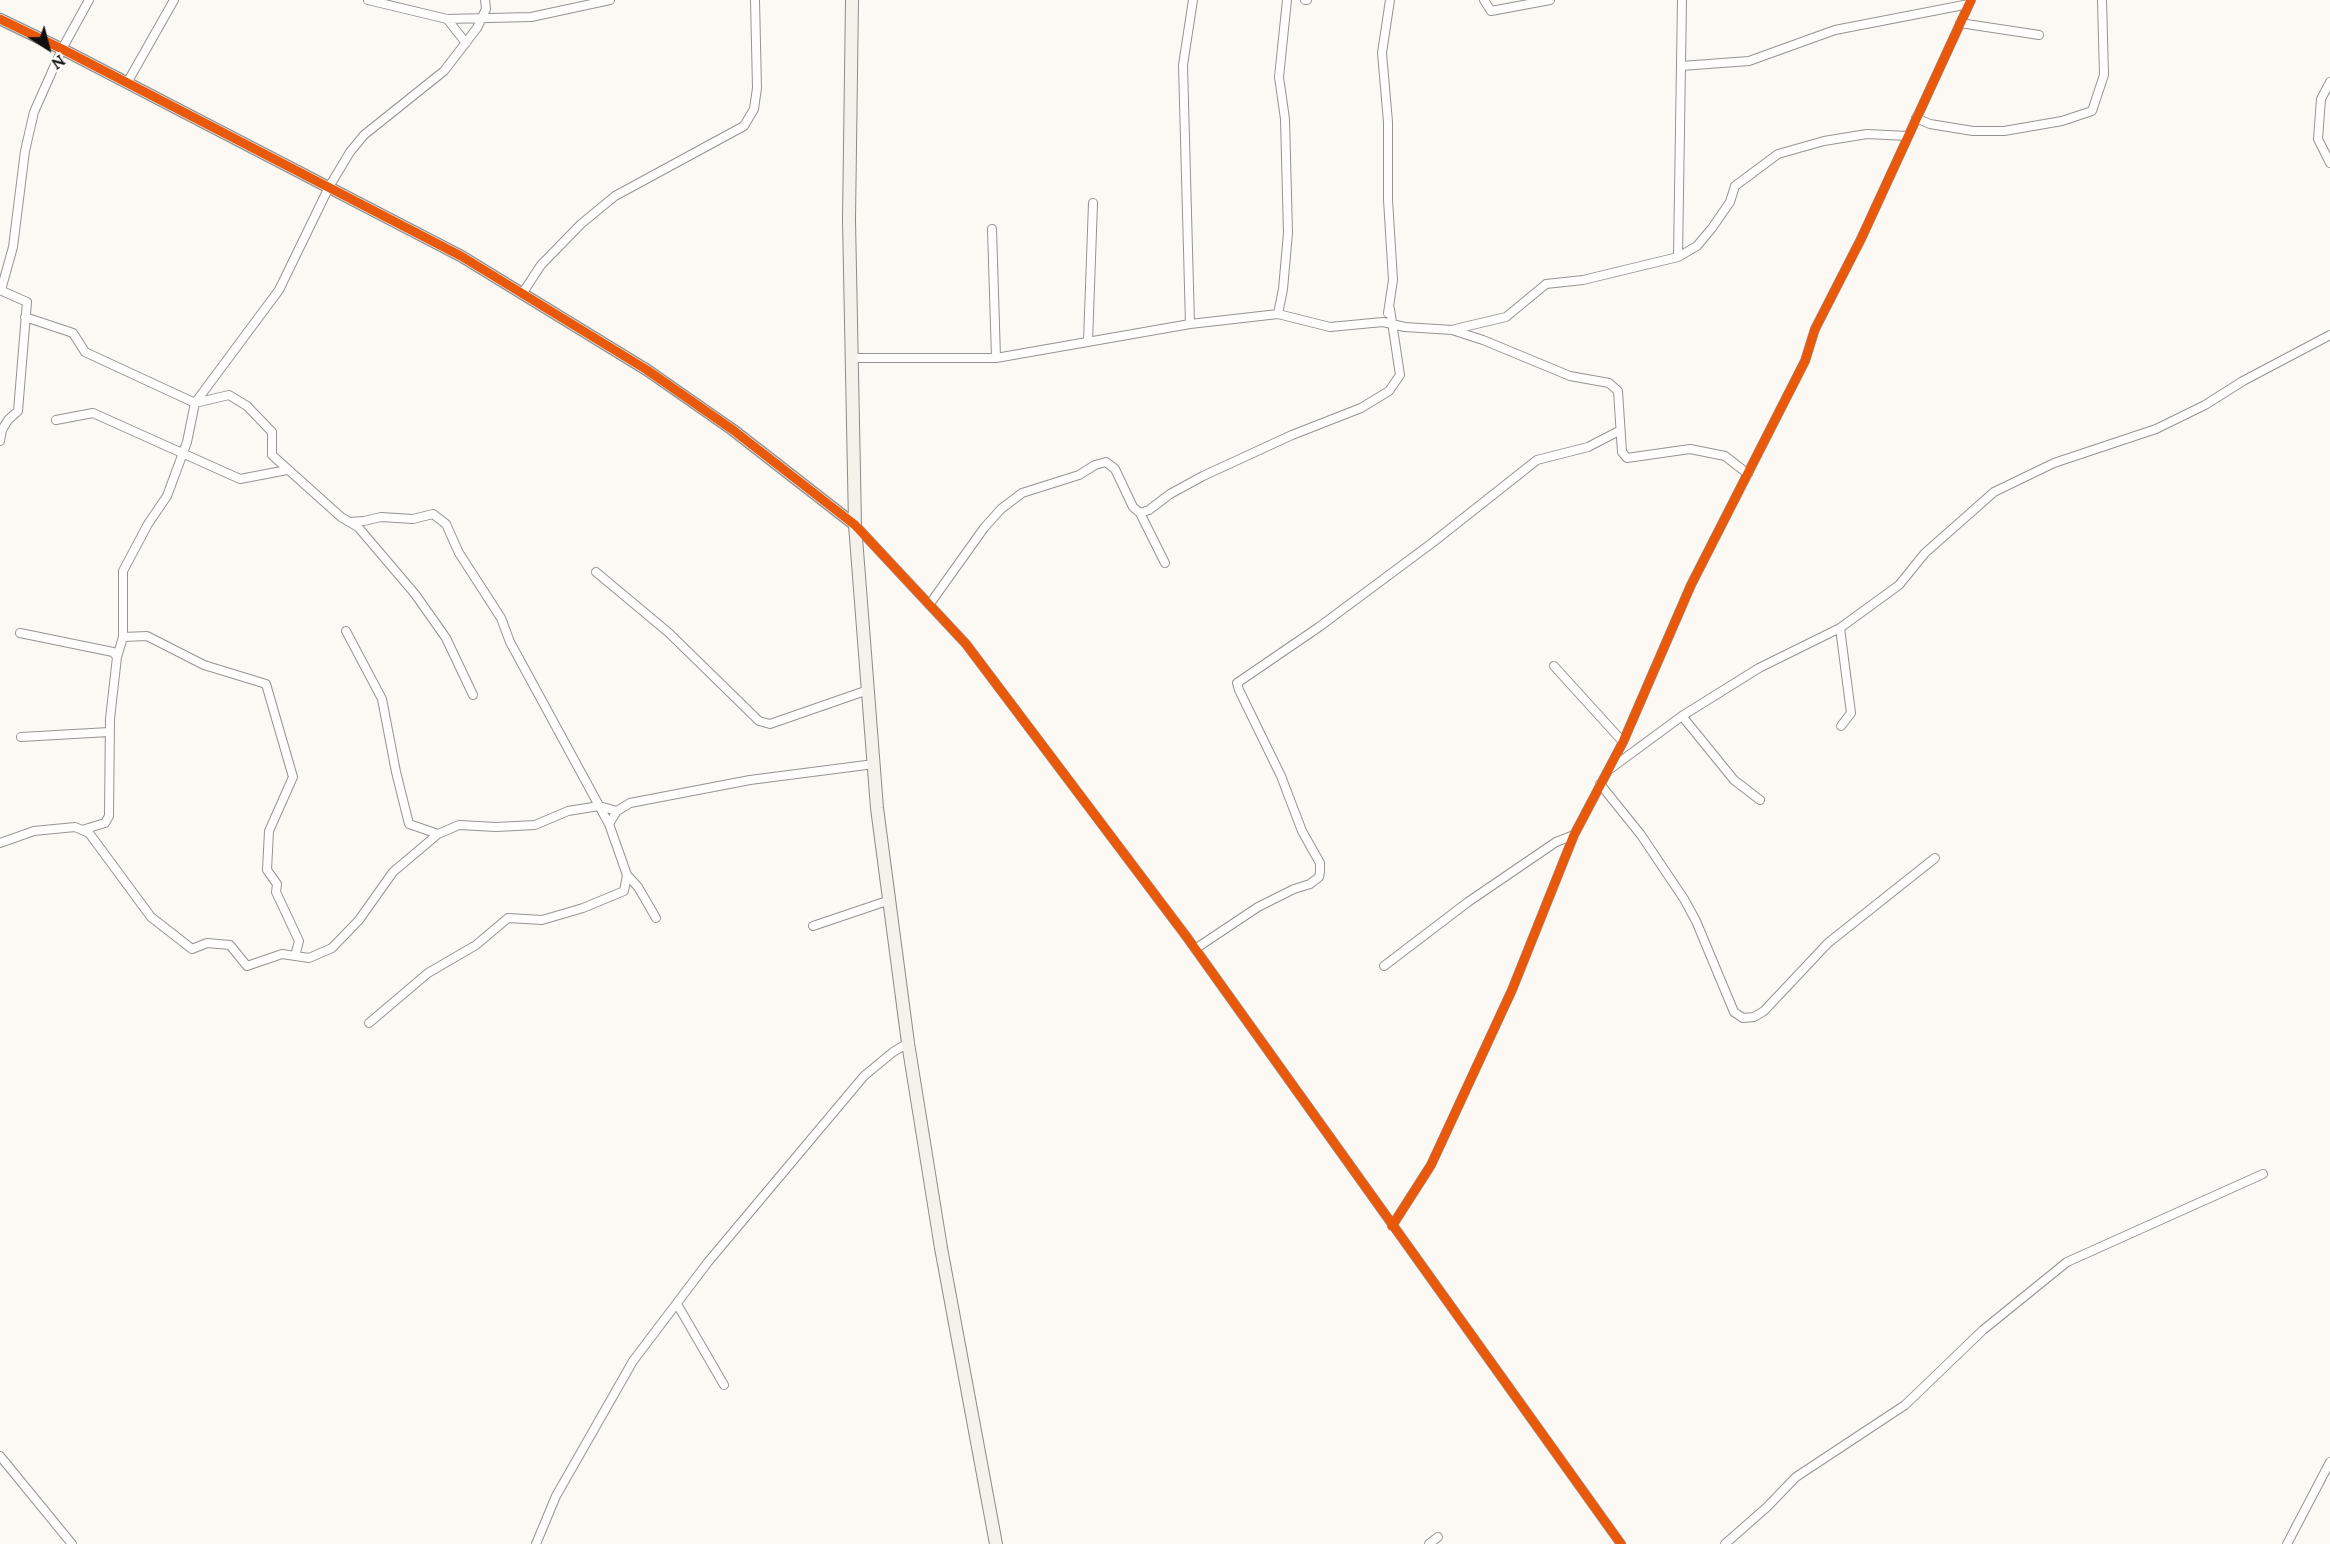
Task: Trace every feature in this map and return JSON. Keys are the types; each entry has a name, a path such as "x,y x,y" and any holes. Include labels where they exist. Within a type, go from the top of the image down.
{"main road":[{"path":"852,0 849,220 855,525 878,808 908,1043 941,1248 996,1544"}],"street":[{"path":"0,441 2,430 8,420 18,411 27,302 1,290 13,247 25,151 34,112 62,49 89,0"},
{"path":"127,82 174,0"},
{"path":"369,0 447,19 531,17 574,4 610,0"},
{"path":"82,830 105,823 109,816 110,732 117,657 123,638 123,572 148,524 167,496 183,453 195,403 279,290 329,187 350,152 364,135 444,71 482,18 486,9 485,0"},
{"path":"522,294 541,265 581,224 615,196 744,126 754,110 757,88 755,0"},
{"path":"1190,324 1183,65 1193,0"},
{"path":"1278,314 1283,289 1288,233 1286,119 1279,77 1280,46 1287,0"},
{"path":"1140,513 1149,510 1170,494 1203,476 1292,435 1361,408 1389,391 1400,375 1390,309 1393,280 1388,200 1388,122 1382,52 1390,0"},
{"path":"1484,0 1491,11 1550,0"},
{"path":"1678,257 1682,0"},
{"path":"1916,118 1930,124 1973,131 2004,131 2062,121 2092,111 2104,75 2102,0"},
{"path":"1681,66 1749,60 1835,30 1970,2"},
{"path":"1392,1226 1431,1165 1512,990 1574,835 1623,742 1691,585 1805,361 1815,328 1861,239 1970,2"},
{"path":"0,19 127,82 460,256 647,370 733,430 855,525 973,653 1195,949 1621,1544"},
{"path":"447,19 466,43"},
{"path":"1960,23 2039,35"},
{"path":"2330,82 2321,99 2318,139 2330,163"},
{"path":"1452,330 1506,316 1546,284 1583,280 1678,257 1697,246 1712,228 1730,202 1735,186 1778,154 1824,141 1867,134 1908,136"},
{"path":"1088,342 1093,203"},
{"path":"992,229 996,358"},
{"path":"1383,322 1390,309"},
{"path":"852,358 996,358 1190,324 1278,314 1330,327 1383,322 1452,330 1483,340 1570,376 1609,383 1618,391 1619,431 1622,452 1627,458 1690,449 1725,456 1748,474"},
{"path":"25,318 73,333 85,352 195,403 229,395 247,406 272,432 272,455 341,517 358,527 415,594 446,638 473,696"},
{"path":"1607,771 1682,716 1759,668 1840,628 1899,585 1925,554 1994,492 2054,463 2156,429 2205,405 2243,381 2330,335"},
{"path":"56,420 93,413 240,479 287,470"},
{"path":"1195,949 1258,907 1294,889 1310,884 1320,872 1320,863 1302,831 1281,776 1237,683 1319,627 1432,543 1537,460 1588,447 1619,431"},
{"path":"929,605 1000,509 1023,493 1078,476 1095,465 1106,462 1115,469 1133,507 1140,513 1165,563"},
{"path":"349,522 381,517 413,519 433,514 446,524 459,553 501,618 510,642 609,824 627,875 638,887 656,918"},
{"path":"596,572 669,633 759,721 770,724 868,690"},
{"path":"1840,628 1851,713 1840,726"},
{"path":"346,631 382,699 409,824 438,834"},
{"path":"20,633 113,651 117,657"},
{"path":"123,638 147,636 204,665 266,684 292,777 269,831 267,870 277,884 276,892 298,941 295,956"},
{"path":"1554,666 1623,742"},
{"path":"1682,716 1734,780 1761,800"},
{"path":"21,737 110,732"},
{"path":"609,824 616,812 630,804 750,780 874,764"},
{"path":"1600,784 1641,836 1684,899 1696,921 1734,1012 1743,1018 1754,1017 1764,1011 1828,943 1935,858"},
{"path":"0,843 34,831 75,827 90,833 151,918 192,949 207,943 230,945 247,966 282,954 309,958 332,948 359,921 393,872 438,834 459,825 496,827 535,825 568,811 599,806 616,812"},
{"path":"1384,966 1468,902 1556,842 1574,835"},
{"path":"369,1023 428,973 476,945 508,918 542,920 583,908 624,891 627,875"},
{"path":"813,926 890,900"},
{"path":"536,1544 556,1496 633,1361 708,1262 864,1076 893,1052 908,1043"},
{"path":"1725,1544 1767,1507 1796,1477 1905,1405 1983,1330 2067,1262 2263,1174"},
{"path":"676,1304 724,1384"},
{"path":"0,1456 72,1544"},
{"path":"2288,1544 2330,1462"},
{"path":"1429,1544 1438,1538"}],"cycle path":[{"path":"1392,1226 1431,1165 1512,990 1574,835 1623,742 1691,585 1805,361 1815,329 1861,239 1971,0"},
{"path":"0,19 461,256 647,370 733,430 855,525 966,644 1186,936 1621,1544"}]}
